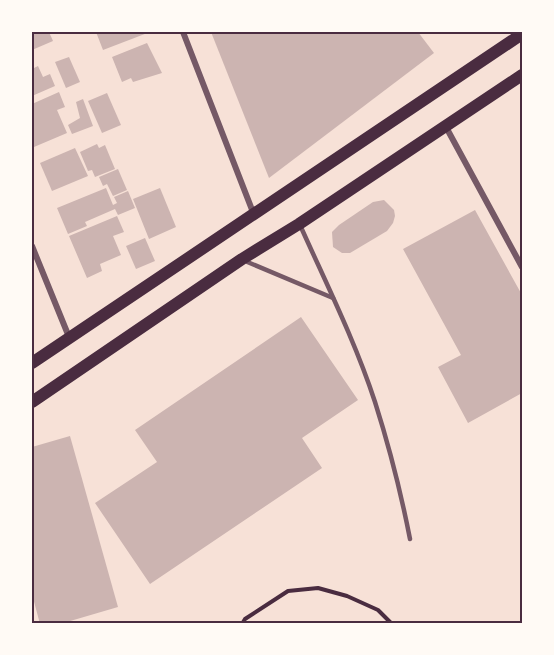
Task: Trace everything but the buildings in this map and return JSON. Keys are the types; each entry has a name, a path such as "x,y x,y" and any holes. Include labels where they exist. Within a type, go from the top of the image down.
{"main road":[{"path":"32,363 522,34"},
{"path":"32,402 522,75"}],"street":[{"path":"183,32 254,215"},
{"path":"446,127 522,267"},
{"path":"32,246 69,338"}],"lane":[{"path":"299,224 333,298 374,401 410,539"},
{"path":"242,260 333,298"}],"path":[{"path":"242,624 245,619 288,591 318,588 346,596 378,610 392,624"}]}
